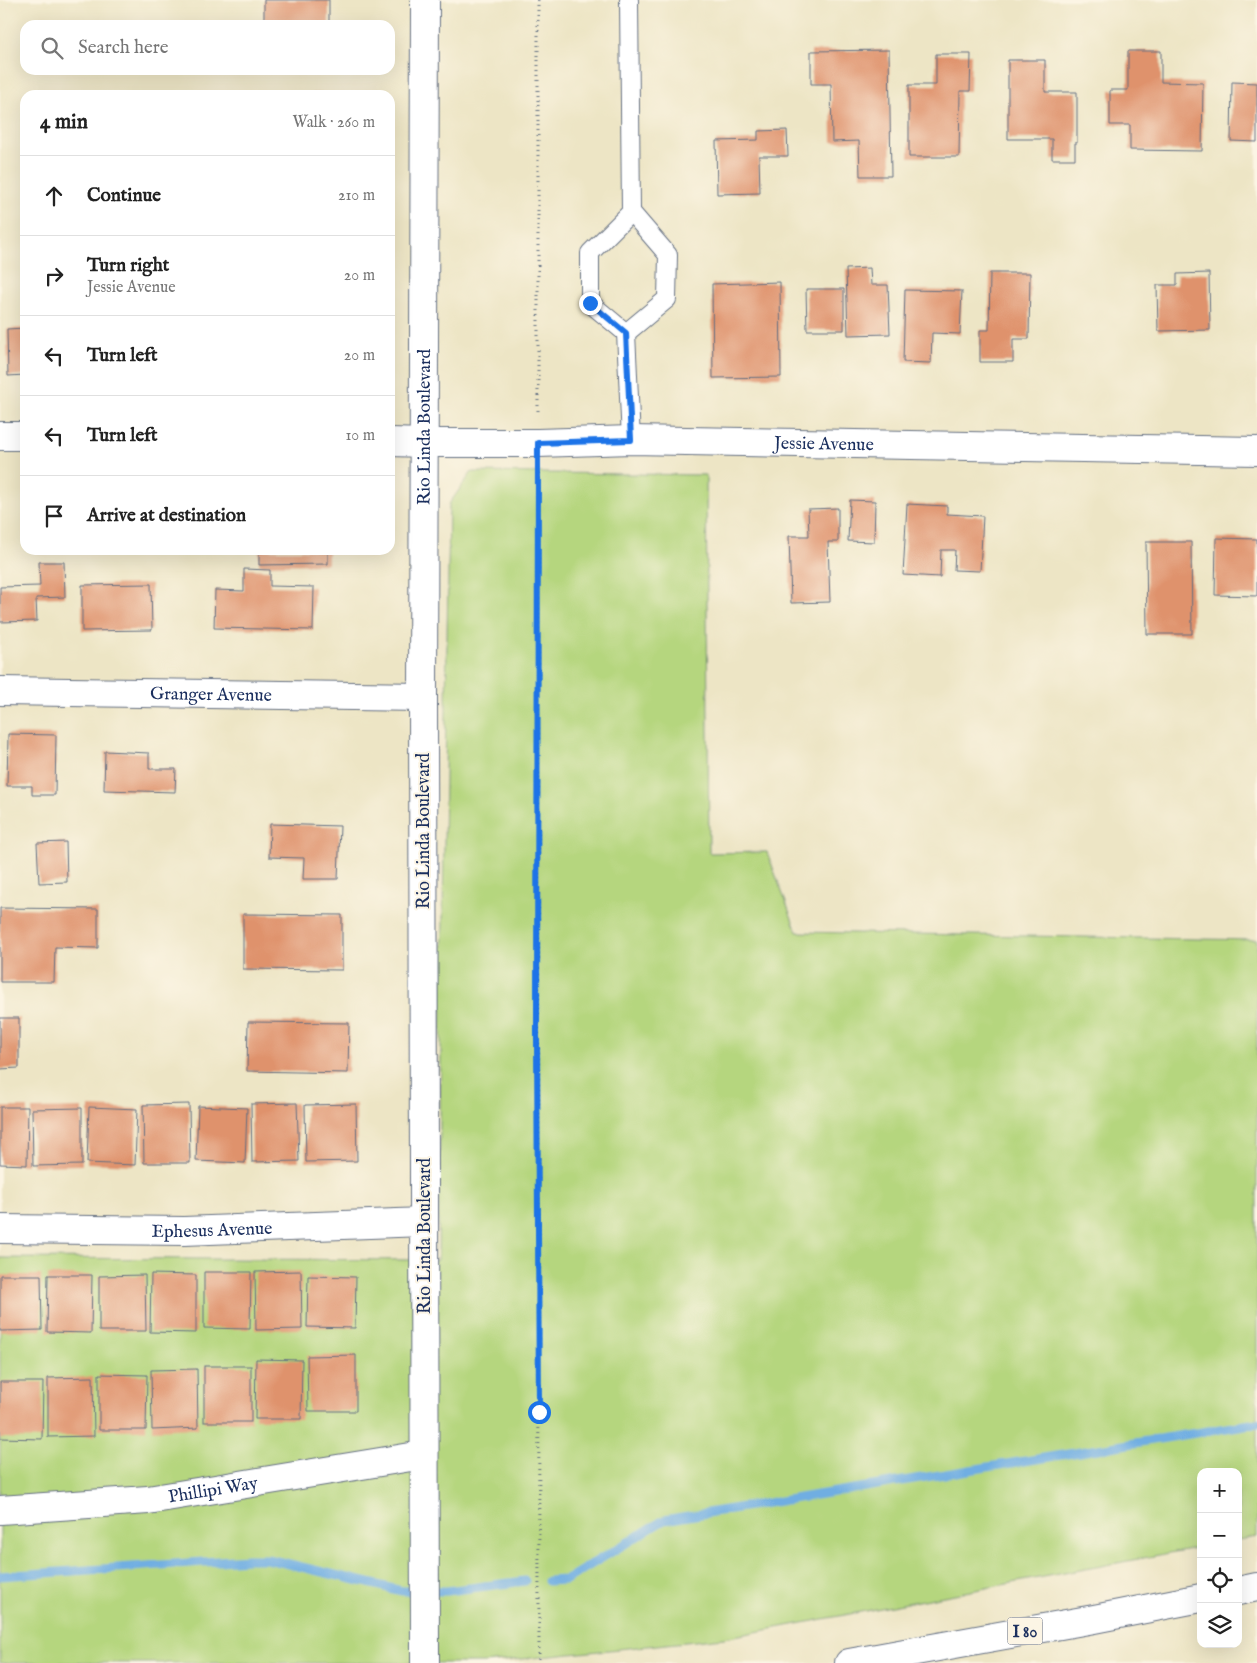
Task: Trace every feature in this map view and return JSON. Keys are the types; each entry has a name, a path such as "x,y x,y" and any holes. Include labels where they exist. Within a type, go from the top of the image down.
{"main road":[{"name":"Rio Linda Boulevard","path":"424,1663 423,697 425,0"},
{"path":"0,436 20,436"},
{"name":"Jessie Avenue","path":"395,442 538,443 631,440 1257,451"},
{"name":"Granger Avenue","path":"0,691 423,697"},
{"name":"Ephesus Avenue","path":"0,1229 184,1230 424,1222"},
{"name":"Phillipi Way","path":"0,1510 148,1500 424,1455"},
{"path":"1242,1590 1257,1587"},
{"name":"I 80","path":"849,1663 1197,1599"}],"lane":[{"path":"626,333 667,299 668,255 631,212 629,0"},
{"path":"631,212 590,253 590,303 626,333 631,440"}],"path":[{"path":"538,0 539,1663"}],"green space":[{"path":"472,472 706,475 709,853 767,852 797,932 1257,940 1257,1537 1242,1539 1242,1468 1197,1468 1197,1548 724,1638 484,1663 0,1663 0,1258 438,1260 449,504"}],"building":[{"path":"264,0 329,0 329,20 264,20"},
{"path":"889,50 891,176 860,176 859,141 832,142 831,84 811,84 811,51"},
{"path":"1128,51 1161,51 1161,82 1203,83 1202,151 1130,150 1130,125 1110,125 1110,90 1128,90"},
{"path":"936,54 971,54 970,91 960,91 959,157 909,157 909,85 936,85"},
{"path":"1008,60 1045,60 1045,92 1077,92 1077,143 1075,143 1075,159 1052,159 1052,139 1008,139"},
{"path":"1232,82 1257,83 1257,142 1231,141"},
{"path":"787,130 788,156 759,156 760,193 717,194 716,141 758,140 758,131"},
{"path":"870,268 871,285 888,285 890,334 848,335 846,269"},
{"path":"990,273 1030,273 1029,339 1013,339 1013,362 980,362 980,330 989,330"},
{"path":"1209,273 1210,330 1158,331 1157,285 1177,285 1177,274"},
{"path":"780,282 781,377 713,378 712,284"},
{"path":"806,289 844,289 844,330 807,330"},
{"path":"905,290 962,291 960,334 932,333 931,363 903,362"},
{"path":"20,328 20,375 8,376 7,329"},
{"path":"850,500 875,501 874,542 848,541"},
{"path":"907,504 947,506 947,514 983,516 980,571 954,570 955,550 941,550 940,577 903,575"},
{"path":"838,508 838,542 828,542 830,602 791,603 789,536 809,536 808,509"},
{"path":"1216,538 1257,539 1257,596 1215,595"},
{"path":"1146,542 1191,542 1192,634 1147,634"},
{"path":"259,555 328,555 328,564 259,565"},
{"path":"39,562 64,562 65,597 36,598 37,621 0,622 0,587 40,586"},
{"path":"244,569 270,570 270,586 314,587 313,630 214,628 215,590 244,591"},
{"path":"151,584 152,630 82,631 82,585"},
{"path":"8,734 56,735 55,795 32,795 32,786 7,786"},
{"path":"105,751 149,753 149,769 176,769 175,792 104,790"},
{"path":"270,824 340,826 338,879 303,879 304,858 269,857"},
{"path":"66,842 67,882 39,883 37,843"},
{"path":"0,908 98,909 98,948 55,947 54,982 0,982"},
{"path":"243,914 342,915 342,970 243,969"},
{"path":"0,1018 19,1018 19,1068 0,1069"},
{"path":"248,1022 349,1023 348,1073 247,1071"},
{"path":"297,1103 299,1161 252,1162 251,1104"},
{"path":"189,1104 190,1163 144,1163 143,1105"},
{"path":"356,1104 357,1161 306,1162 305,1105"},
{"path":"198,1106 247,1108 245,1163 196,1161"},
{"path":"0,1107 28,1107 27,1165 0,1164"},
{"path":"89,1107 137,1109 135,1165 87,1163"},
{"path":"82,1108 82,1165 33,1166 32,1109"},
{"path":"301,1271 302,1329 256,1330 255,1272"},
{"path":"204,1272 251,1272 250,1329 204,1328"},
{"path":"151,1274 196,1275 196,1333 150,1332"},
{"path":"0,1275 41,1275 42,1330 0,1331"},
{"path":"48,1275 92,1275 91,1333 47,1332"},
{"path":"145,1275 146,1331 99,1331 99,1276"},
{"path":"308,1276 356,1277 355,1328 307,1327"},
{"path":"356,1355 356,1411 308,1411 307,1356"},
{"path":"256,1359 302,1360 301,1419 255,1419"},
{"path":"204,1366 251,1366 251,1422 204,1422"},
{"path":"197,1369 198,1428 152,1430 151,1370"},
{"path":"99,1374 147,1375 146,1430 99,1430"},
{"path":"93,1377 94,1436 48,1437 48,1378"},
{"path":"0,1382 43,1382 42,1439 0,1438"}],"waterway":[{"path":"548,1581 566,1580 664,1520 1257,1423"},
{"path":"0,1576 267,1559 402,1591 447,1591 525,1581"}],"route":[{"path":"539,1412 537,1037 538,443 631,440 626,333 590,303"}]}
